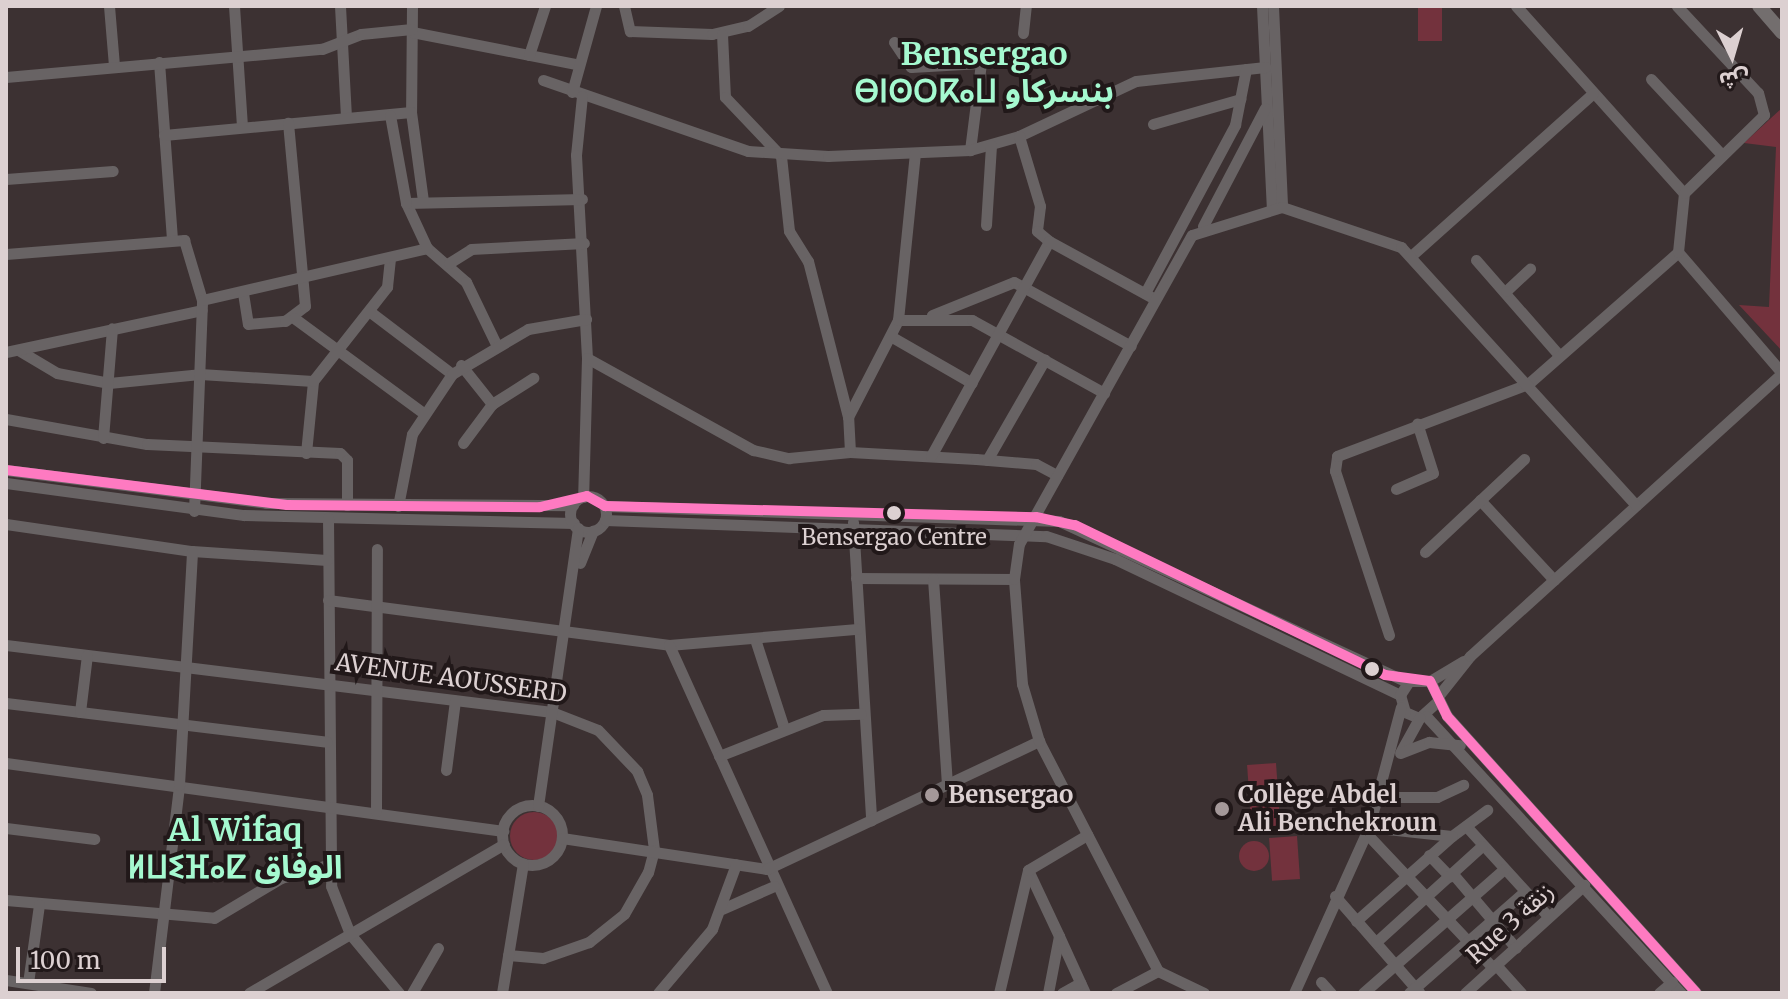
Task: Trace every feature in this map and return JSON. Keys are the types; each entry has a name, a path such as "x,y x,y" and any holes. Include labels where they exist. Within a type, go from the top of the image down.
{"main road":[{"path":"1759,6 1782,32"}],"street":[{"path":"109,6 114,66"},
{"path":"340,6 346,117"},
{"path":"412,6 411,112 423,201"},
{"path":"529,55 545,6"},
{"path":"589,497 584,243 576,155 575,64 596,6"},
{"path":"624,6 630,31 722,34 779,6"},
{"path":"1023,33 1026,6"},
{"path":"1262,6 1277,207"},
{"path":"1273,6 1277,207"},
{"path":"1516,6 1684,193"},
{"path":"1389,635 1334,463 1357,443 1528,384 1678,252 1684,193 1765,107 1677,6"},
{"path":"236,9 242,127"},
{"path":"6,77 238,54 322,49 343,39 412,31 575,64"},
{"path":"722,34 725,97 781,156 789,231 808,261 848,417 850,452"},
{"path":"894,42 911,67 981,63 970,150"},
{"path":"159,62 172,239"},
{"path":"543,80 723,145 781,156 915,154 970,150 1019,136 1136,81 1265,67"},
{"path":"1204,993 1158,971 1039,741 1022,684 1014,579 1025,534 1131,346 1150,296 1235,125 1246,69"},
{"path":"1651,79 1722,155"},
{"path":"1411,256 1593,93"},
{"path":"1153,124 1240,99"},
{"path":"1150,296 1203,226 1267,103"},
{"path":"164,135 411,112"},
{"path":"390,115 406,203 427,248 449,263 496,344"},
{"path":"243,293 248,324 294,318 305,306 288,123"},
{"path":"1019,136 1040,206 1037,231 1049,241 1150,296"},
{"path":"986,225 991,145"},
{"path":"848,417 892,337 898,320 915,154"},
{"path":"6,179 113,171"},
{"path":"406,203 582,199"},
{"path":"1203,226 1277,207 1377,234 1411,256 1636,505"},
{"path":"6,254 172,239 190,248 202,305 194,511"},
{"path":"931,456 1049,241"},
{"path":"449,263 471,249 584,243"},
{"path":"6,352 427,248"},
{"path":"538,806 577,571 593,531 605,520 1036,517 1075,525 1407,682 1430,681 1470,656 1782,373 1678,252"},
{"path":"306,453 313,381 387,287 390,259"},
{"path":"1476,260 1559,355"},
{"path":"1506,291 1530,269"},
{"path":"932,315 1003,281 1025,286 1131,346"},
{"path":"369,311 457,370 492,404"},
{"path":"898,320 932,315 960,316 998,333 1104,393"},
{"path":"294,318 422,412"},
{"path":"398,506 402,463 422,412 457,370 496,344 586,319"},
{"path":"103,438 112,328"},
{"path":"892,337 972,383"},
{"path":"20,351 57,373 109,383 200,374 313,381"},
{"path":"587,358 753,450 789,458 850,452 1036,464 1057,475"},
{"path":"987,460 1045,359"},
{"path":"463,443 492,404 533,378"},
{"path":"6,419 103,438 198,448 344,455 347,505"},
{"path":"1396,489 1433,473 1417,423"},
{"path":"1425,552 1524,459"},
{"path":"6,470 194,497 347,505 573,505 589,497"},
{"path":"6,483 194,511 576,526 593,531"},
{"path":"589,497 605,506 853,520 1025,534 1087,546 1400,700 1423,717 1460,745 1681,993"},
{"path":"1480,500 1554,580"},
{"path":"573,505 577,571"},
{"path":"605,506 605,520"},
{"path":"328,518 328,865 350,934 399,993"},
{"path":"853,520 861,714 871,820"},
{"path":"6,524 192,551 327,560"},
{"path":"376,811 377,549"},
{"path":"154,993 179,785 192,551"},
{"path":"856,578 1014,579"},
{"path":"933,579 947,784"},
{"path":"328,600 669,645 857,629"},
{"path":"755,639 784,728"},
{"name":"AVENUE AOUSSERD","path":"6,645 378,688 552,712 598,730 637,771 654,850"},
{"path":"669,645 774,886 824,992"},
{"path":"80,712 87,655"},
{"path":"1388,768 1470,656"},
{"path":"1430,681 1447,716 1696,993"},
{"path":"1294,993 1335,896 1368,830 1388,768 1400,700 1407,682"},
{"path":"446,770 455,701"},
{"path":"6,703 327,742"},
{"path":"719,756 823,715 861,714"},
{"path":"562,838 767,869 1039,741"},
{"path":"1400,753 1429,742 1460,745"},
{"path":"6,763 376,811 503,831"},
{"path":"1378,797 1437,797 1463,785"},
{"path":"538,806 559,821 562,838 544,863 523,864 504,844 503,831 519,809 538,806"},
{"path":"1356,921 1429,855 1487,810"},
{"path":"1466,826 1548,916"},
{"path":"6,828 94,839"},
{"path":"1368,830 1452,836"},
{"path":"1368,830 1468,942 1517,991"},
{"path":"999,993 1028,870 1087,835"},
{"path":"249,993 504,844"},
{"path":"1376,942 1482,846"},
{"path":"508,955 564,954 606,932 636,896 654,850"},
{"path":"1429,855 1473,897 1516,948"},
{"path":"502,993 523,864"},
{"path":"666,991 722,909 736,864"},
{"path":"6,900 165,916 226,916 281,878 328,865"},
{"path":"1363,993 1504,869"},
{"path":"1028,870 1082,988 1062,993"},
{"name":"Rue 3 زنقة","path":"1466,993 1584,885"},
{"path":"722,909 774,886"},
{"path":"1335,896 1415,991 1525,891"},
{"path":"35,987 39,905"},
{"path":"1048,993 1059,936"},
{"path":"412,993 438,948"},
{"path":"1116,993 1158,971"},
{"path":"6,980 35,987 91,993"},
{"path":"268,982 276,993"},
{"path":"1321,982 1331,993"},
{"path":"1659,993 1672,982"}],"shaded area":[{"path":"1418,6 1442,6 1442,41 1418,41"},
{"path":"1782,108 1782,351 1739,305 1769,307 1776,147 1744,143"},
{"path":"1276,763 1280,826 1251,828 1247,765"},
{"path":"534,812 551,819 558,836 551,853 534,860 517,853 510,836 517,819"},
{"path":"1297,836 1300,879 1272,881 1269,838"},
{"path":"1254,841 1265,845 1269,856 1265,867 1254,871 1243,867 1239,856 1243,845"}],"transit line":[{"path":"6,470 287,505 540,507 587,496 605,506 1036,517 1075,525 1385,675 1430,681 1447,716 1696,993"}],"place":[{"name":"Bensergao Centre","path":"894,513"},
{"name":"Bensergao","path":"932,795"},
{"name":"Collège Abdel Ali Benchekroun","path":"1222,809"}],"district":[{"name":"Bensergao ⴱⵏⵙⵔⴽⴰⵡ بنسركاو","path":"984,74"},
{"name":"Al Wifaq ⵍⵡⵉⴼⴰⵇ الوفاق","path":"235,850"}]}
